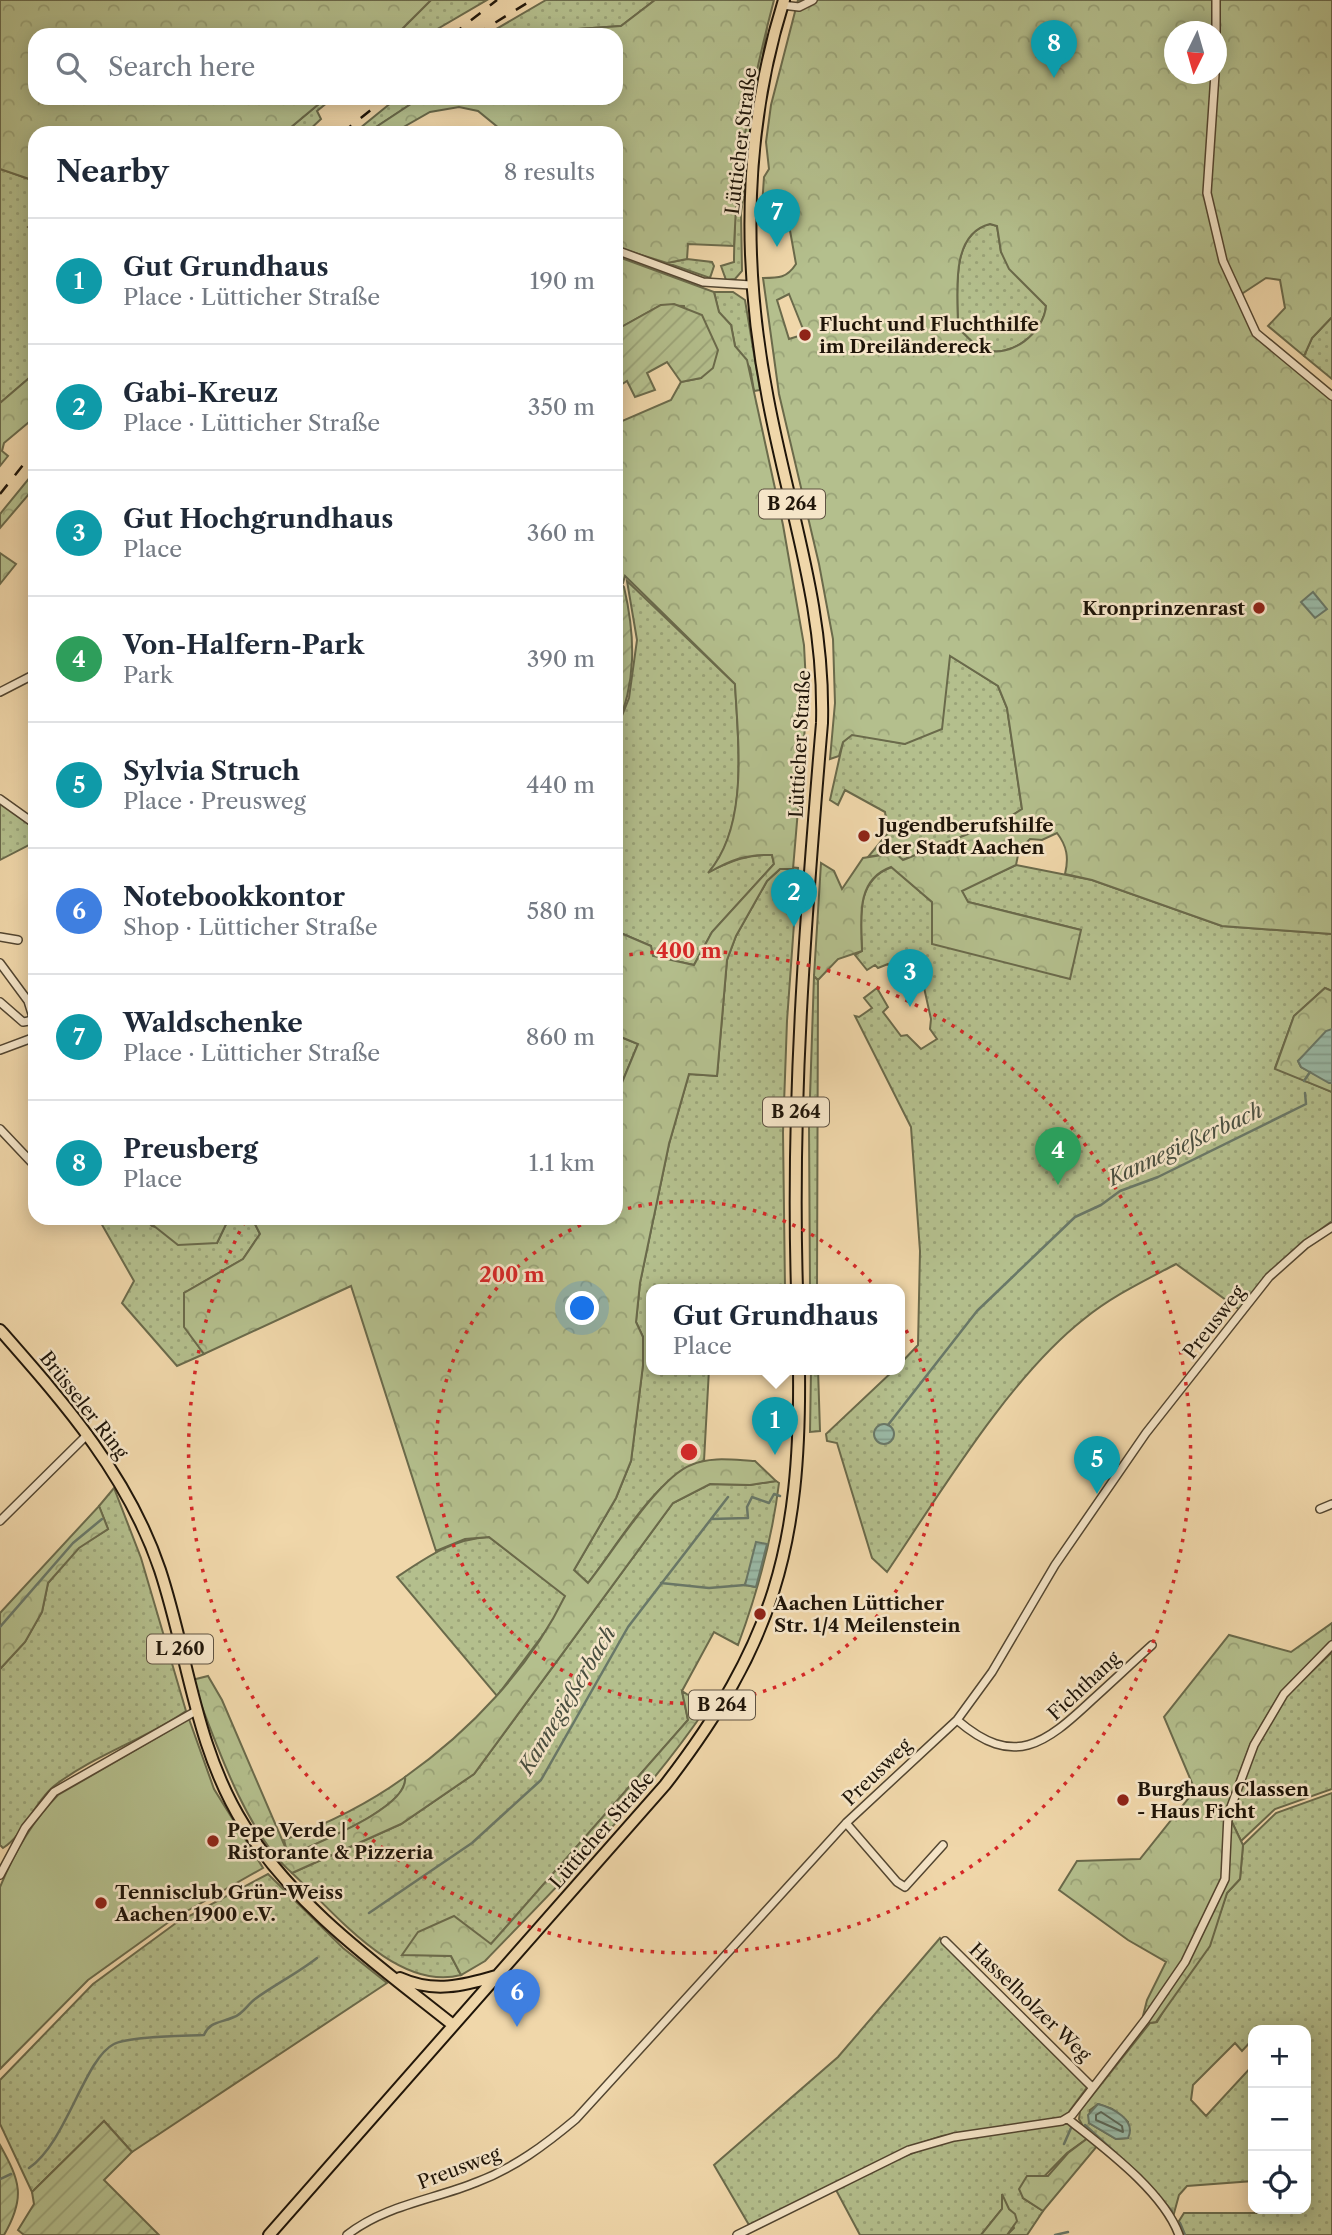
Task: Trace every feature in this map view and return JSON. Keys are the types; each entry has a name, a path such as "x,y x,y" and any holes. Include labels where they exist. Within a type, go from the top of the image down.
{"main road":[{"name":"Lütticher Straße","path":"783,3 769,56 753,155 749,223 751,285 768,401 816,609 822,675 822,723 798,1029 797,1284"},
{"name":"Brüsseler Ring","path":"0,1330 88,1434 121,1483 144,1528 160,1572 196,1711 221,1782 263,1853 314,1911 453,2025"},
{"name":"Lütticher Straße","path":"269,2235 665,1785 717,1714 748,1659 775,1591 793,1517 799,1445 799,1375"},
{"path":"386,1972 408,1982 439,1988 499,1975"}],"street":[{"path":"783,3 799,7 813,0"},
{"path":"1216,0 1216,21"},
{"path":"1213,84 1207,193 1223,261 1256,333 1332,396"},
{"path":"623,253 703,282 751,285"},
{"path":"0,692 28,678"},
{"path":"0,799 28,819"},
{"path":"0,937 19,940"},
{"path":"0,963 28,1001"},
{"path":"0,1002 23,1022 28,1021"},
{"path":"0,1050 28,1040"},
{"path":"0,1129 28,1159"},
{"name":"Preusweg","path":"348,2235 403,2205 477,2182 527,2158 576,2119 846,1823 957,1720 992,1672 1055,1565 1146,1433 1269,1277 1306,1244 1332,1227"},
{"path":"0,1521 88,1434"},
{"path":"1320,1508 1332,1504"},
{"name":"Fichthang","path":"957,1720 974,1734 994,1744 1014,1746 1049,1738 1152,1645"},
{"name":"Hasselholzer Weg","path":"1068,2119 1146,2020 1185,1962 1225,1879 1228,1815 1254,1745 1284,1694 1332,1645"},
{"path":"0,1875 24,1828 54,1792 196,1711"},
{"path":"846,1823 897,1882 905,1887 943,1845"},
{"name":"Hasselholzer Weg","path":"945,1941 1092,2087"},
{"path":"737,2235 909,2150 954,2137 1068,2119 1116,2156 1170,2217 1179,2235"}],"green space":[{"path":"0,0 431,0 403,28 28,28 28,105 318,105 292,126 28,126 28,179 0,169"},
{"path":"431,0 487,0 439,28 403,28"},
{"path":"546,0 655,0 621,26 498,28"},
{"path":"655,0 774,0 747,122 738,183 734,246 688,244 687,259 667,263 623,249 623,126 496,126 478,111 459,107 430,112 405,126 378,126 409,105 623,105 623,28 592,28 621,26"},
{"path":"798,0 1332,0 1332,317 1312,338 1304,356 1268,326 1285,308 1280,280 1266,278 1237,297 1252,327 1332,396 1332,934 1222,926 1092,880 1065,874 1066,852 1057,833 1042,840 1030,839 1019,850 1016,865 962,891 968,902 1081,930 1070,979 932,944 932,902 891,867 879,873 866,891 861,914 862,951 838,959 818,980 814,976 821,863 834,871 842,889 863,858 895,853 903,860 1008,818 1022,809 1007,708 998,686 950,656 942,729 905,744 852,735 843,742 839,756 830,759 835,703 833,639 819,564 779,394 763,278 782,276 796,264 789,225 761,221 764,177 769,169 766,142 771,105","holes":["990,224 997,226 1001,252 1009,269 1046,306 1044,316 1033,334 1015,347 1004,351 983,349 958,328 957,283 962,253 977,230","789,294 805,334 789,339 777,300"]},
{"path":"767,27 741,213 742,271 735,279 726,280 721,266 734,262 738,173 746,115"},
{"path":"318,105 324,105 317,111 321,119 314,126 292,126"},
{"path":"388,105 409,105 378,126 363,126"},
{"path":"0,169 28,179 28,379 0,403"},
{"path":"990,224 997,226 1001,252 1046,306 1044,316 1033,334 1015,347 1004,351 983,349 958,328 957,283 962,253 977,230"},
{"path":"623,259 714,292 719,312 731,325 735,346 747,360 783,525 804,645 807,703 793,869 780,869 767,881 736,936 727,960 717,1076 689,1074 669,1144 640,1283 636,1322 643,1337 643,1365 631,1461 616,1498 574,1570 588,1583 636,1517 665,1484 691,1465 731,1459 755,1461 776,1481 750,1485 710,1484 673,1503 474,1774 401,1824 292,1873 275,1855 246,1809 221,1756 192,1680 208,1676 222,1700 289,1856 358,1824 392,1801 402,1789 405,1777 475,1718 516,1673 551,1623 565,1596 489,1537 465,1539 436,1551 351,1286 204,1354 184,1327 184,1293 243,1259 260,1234 256,1225 623,1225 623,1080 638,1044 623,1038 623,934 651,946 653,956 694,965 712,932 774,864 772,855 746,857 731,861 708,873 721,854 730,832 735,808 739,757 735,684 625,576 623,583 623,421 671,400 681,382 701,378 684,306 661,305 623,326"},
{"path":"687,259 712,262 714,266 710,278 667,263"},
{"path":"714,292 733,292 745,300 760,390 754,391 750,368 735,346 731,325 719,313"},
{"path":"674,304 702,315 718,350 713,368 701,378 681,382 667,362 647,373 655,390 635,397 627,381 623,384 623,326 661,305"},
{"path":"1332,317 1332,379 1304,356 1312,338"},
{"path":"28,379 28,423 4,443 2,451 8,456 0,466 0,403"},
{"path":"28,480 28,495 0,528 0,514"},
{"path":"0,553 16,564 0,584"},
{"path":"627,581 735,684 739,756 736,806 731,830 710,871 733,861 755,856 772,855 774,864 712,932 694,965 652,956 651,946 623,934 623,713 629,698 637,640"},
{"path":"623,586 632,642 623,713"},
{"path":"949,655 998,686 1007,708 1022,809 1008,818 903,860 890,853 868,857 888,833 885,812 845,790 838,805 830,800 843,742 852,734 905,744"},
{"path":"0,802 28,824 28,846 0,860"},
{"path":"1016,865 1092,880 1222,926 1332,934 1332,991 1325,988 1294,1016 1275,1068 1332,1092 1332,1221 1282,1262 1240,1310 1176,1264 1117,1296 1084,1319 1029,1372 1003,1404 953,1472 887,1572 872,1558 837,1443 827,1441 826,1434 889,1375 905,1375 905,1359 918,1345 920,1251 911,1127 855,1016 859,1017 872,1008 864,998 877,988 888,1007 883,1012 901,1036 907,1035 921,1049 937,1039 930,1029 931,1019 923,983 900,978 888,964 878,968 875,965 867,970 855,955 862,951 861,914 866,891 880,873 892,867 932,902 1081,930 968,902 961,890"},
{"path":"798,868 787,1021 783,1132 785,1284 646,1284 646,1375 709,1375 704,1461 687,1468 655,1495 588,1583 574,1570 616,1498 631,1461 643,1365 643,1337 636,1322 640,1283 669,1144 689,1074 717,1076 727,960 736,936 767,881 780,869"},
{"path":"814,976 818,980 817,1284 810,1284 809,1127"},
{"path":"1325,988 1332,991 1332,1029 1298,1061 1301,1067 1332,1083 1332,1092 1275,1069 1294,1016"},
{"path":"623,1038 638,1044 623,1080"},
{"path":"102,1225 151,1225 217,1243 226,1225 256,1225 260,1234 243,1259 184,1293 185,1327 204,1354 177,1366 122,1303 134,1281"},
{"path":"153,1225 226,1225 217,1243 178,1245"},
{"path":"811,1375 818,1375 820,1431 810,1432"},
{"path":"776,1481 779,1483 763,1565 738,1645 714,1632 682,1691 688,1720 491,1944 402,1954 451,1956 461,1975 437,1977 414,1972 391,1961 347,1927 292,1873 401,1824 474,1774 673,1503 710,1484 750,1485","holes":["767,1544 756,1587 745,1585"]},
{"path":"114,1488 141,1558 186,1711 86,1765 54,1786 40,1801 17,1835 3,1848 0,1845 0,1669 25,1642 42,1612 48,1583 79,1547 108,1529 99,1506"},
{"path":"99,1506 108,1529 79,1548 48,1583 42,1612 25,1642 0,1669 0,1613"},
{"path":"489,1537 566,1596 554,1620 497,1696 397,1577 452,1545"},
{"path":"1332,1623 1332,1640 1281,1692 1251,1743 1226,1810 1243,1845 1240,1879 1227,1893 1210,1946 1156,2022 1150,2023 1143,2016 1147,2000 1166,1962 1128,1940 1059,1890 1077,1861 1140,1859 1195,1790 1164,1717 1229,1635 1291,1652"},
{"path":"1332,1652 1332,1789 1275,1809 1241,1841 1230,1818 1256,1747 1286,1696"},
{"path":"682,1691 707,1707 683,1741 602,1839 485,1961 461,1975 451,1956 402,1955 418,1932 454,1916 491,1944 688,1720"},
{"name":"Tennisclub Grün-Weiss Aachen 1900 e.V.","path":"189,1719 214,1789 263,1868 173,1919 88,1980 0,2069 0,1887 18,1850 40,1816 58,1795"},
{"path":"405,1777 402,1789 377,1813 288,1856 284,1840 347,1813"},
{"path":"1332,1793 1332,2235 1183,2235 1179,2221 1184,2213 1311,2214 1311,2025 1248,2025 1248,2044 1242,2051 1235,2043 1193,2085 1191,2100 1206,2116 1248,2070 1248,2181 1187,2186 1179,2195 1173,2217 1137,2175 1084,2128 1079,2119 1080,2111 1150,2023 1157,2022 1220,1913 1227,1893 1240,1879 1243,1845 1276,1813","holes":["1098,2104 1112,2109 1128,2122 1128,2138 1116,2139 1089,2123 1090,2110"]},
{"path":"268,1874 343,1948 387,1983 132,2152 104,2121 32,2192 0,2124 0,2080 93,1984 176,1923"},
{"path":"940,1938 1088,2086 1065,2117 942,2136 921,2143 749,2225 714,2165 838,2057"},
{"path":"104,2121 132,2152 104,2180 159,2235 24,2235 18,2230 34,2204 32,2192"},
{"path":"1069,2124 1088,2138 1067,2153 1023,2198 1043,2211 1027,2235 1007,2235 1014,2228 1002,2197 1002,2209 981,2235 860,2235 836,2190 889,2162 948,2140"},
{"path":"1088,2138 1098,2145 1043,2211 1023,2198 1019,2189 1027,2176 1048,2176 1068,2153"},
{"path":"0,2145 18,2189 15,2210 4,2235 0,2235"},
{"path":"1002,2194 1017,2221 1007,2235 981,2235 1002,2209"}],"water":[{"path":"1313,592 1327,609 1315,618 1301,602"},
{"path":"1332,1029 1332,1083 1329,1083 1301,1067 1298,1061 1326,1031"},
{"path":"884,1424 891,1427 894,1434 891,1441 884,1444 877,1441 874,1434 877,1427"},
{"path":"756,1542 767,1544 756,1587 745,1585"},
{"path":"1098,2104 1110,2108 1126,2120 1130,2132 1128,2138 1116,2139 1089,2123 1088,2115"}],"waterway":[{"path":"1304,1081 1310,1072"},
{"name":"Kannegießerbach","path":"888,1425 977,1311 1075,1217 1101,1205 1120,1191 1158,1177 1306,1104 1305,1093"},
{"path":"711,1519 748,1518 747,1507 752,1497 769,1503 774,1494 780,1496"},
{"name":"Kannegießerbach","path":"369,1913 472,1843 541,1780 628,1627 728,1497"},
{"path":"0,1627 73,1543 102,1519"},
{"path":"661,1583 709,1588 745,1585"},
{"name":"Kannegießerbach","path":"29,2168 54,2140 93,2066 114,2044 144,2038 204,2035 213,2025 237,2016 255,1999 317,1958"},
{"path":"1085,2125 1141,2176"},
{"path":"1064,2144 1071,2128"},
{"name":"Kannegießerbach","path":"0,2179 11,2174"},
{"path":"1162,2200 1172,2211"},
{"path":"1180,2223 1185,2235"},
{"path":"1055,2235 1068,2232"}],"railway":[{"path":"461,28 497,0"},
{"path":"486,28 532,0"},
{"path":"351,126 377,105"},
{"path":"0,494 28,459"}],"place":[{"name":"Preusberg","path":"1054,78"},
{"name":"Waldschenke","path":"777,247"},
{"name":"Flucht und Fluchthilfe im Dreiländereck","path":"805,335"},
{"name":"Kronprinzenrast","path":"1259,608"},
{"name":"Jugendberufshilfe der Stadt Aachen","path":"864,836"},
{"name":"Gabi-Kreuz","path":"794,927"},
{"name":"Gut Hochgrundhaus","path":"910,1007"},
{"name":"Von-Halfern-Park","path":"1058,1185"},
{"name":"Gut Grundhaus","path":"775,1455"},
{"name":"Sylvia Struch","path":"1097,1494"},
{"name":"Aachen Lütticher Str. 1/4 Meilenstein","path":"760,1614"},
{"name":"Burghaus Classen - Haus Ficht","path":"1123,1800"},
{"name":"Pepe Verde | Ristorante & Pizzeria","path":"213,1841"},
{"name":"Tennisclub Grün-Weiss Aachen 1900 e.V.","path":"101,1903"},
{"name":"Notebookkontor","path":"517,2027"}]}
